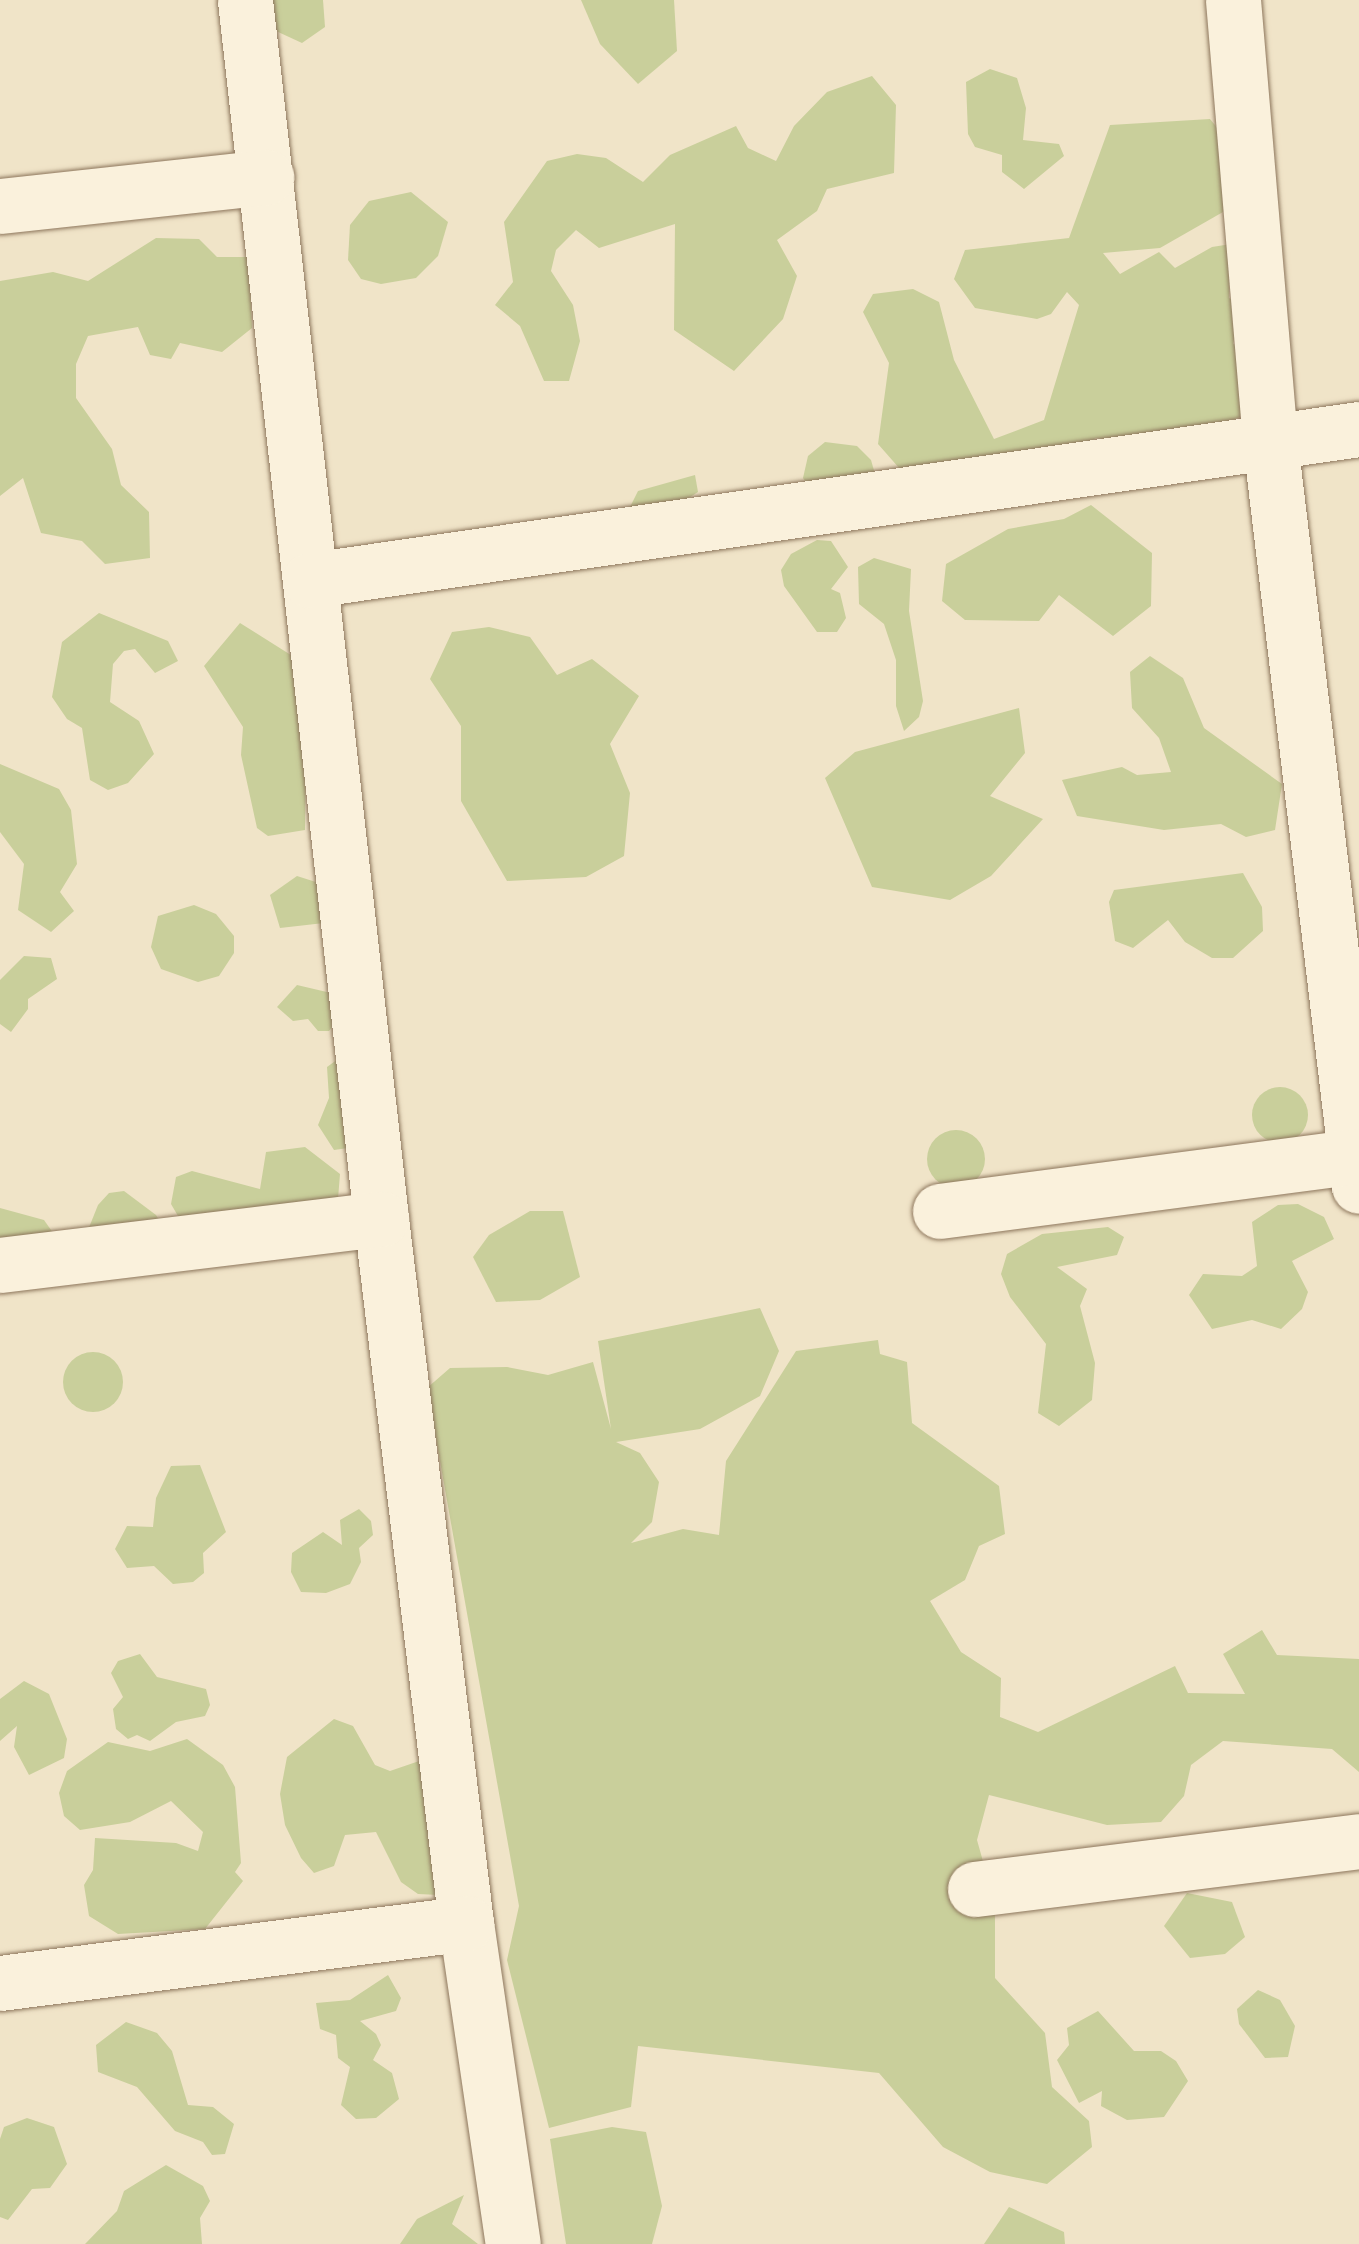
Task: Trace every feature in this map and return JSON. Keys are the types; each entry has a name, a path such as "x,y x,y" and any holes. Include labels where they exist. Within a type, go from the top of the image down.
{"street":[{"path":"246,0 381,1219 466,1923 513,2244"},
{"path":"940,1211 1356,1142 1270,442 1234,0"},
{"path":"0,206 266,177"},
{"path":"310,580 1359,428"},
{"path":"0,1264 381,1219"},
{"path":"975,1890 1359,1840"},
{"path":"0,1983 466,1923"}],"green space":[{"path":"263,0 323,0 325,27 302,43 276,31"},
{"path":"581,0 674,0 677,51 638,84 600,44"},
{"path":"990,69 1017,78 1026,108 1023,140 1059,144 1064,156 1024,189 1002,172 1002,155 975,147 968,134 966,82"},
{"path":"872,76 896,105 894,173 827,189 817,211 777,240 797,276 783,319 734,371 674,330 675,224 599,248 576,230 556,250 551,271 573,305 580,341 569,381 544,381 520,326 495,305 513,282 504,222 547,161 577,154 606,158 643,182 670,155 736,126 748,148 776,161 794,126 827,92"},
{"path":"1210,119 1239,155 1244,200 1160,248 1103,253 1120,274 1159,252 1175,268 1212,247 1231,244 1229,298 1242,303 1233,344 1261,351 1240,417 1160,447 1096,438 1060,459 907,477 878,444 889,363 863,312 873,294 913,289 939,302 954,360 994,439 1044,420 1079,305 1067,292 1051,314 1037,319 975,308 954,279 965,250 1069,238 1110,125"},
{"path":"411,192 448,222 438,256 416,278 381,284 361,279 348,260 350,225 369,201"},
{"path":"156,238 199,239 217,257 249,257 252,328 222,352 180,343 171,359 150,355 138,327 88,336 76,364 76,398 112,449 121,485 149,512 150,558 105,564 82,541 41,533 23,478 0,496 0,281 53,272 88,281"},
{"path":"825,442 857,446 871,460 879,488 820,502 803,478 808,456"},
{"path":"695,475 698,492 687,499 629,509 638,491"},
{"path":"1091,505 1152,553 1151,606 1113,636 1059,595 1039,621 965,620 942,601 946,564 1008,529 1064,519"},
{"path":"817,540 831,541 848,567 831,589 840,593 846,618 837,632 817,632 784,586 781,570 791,554"},
{"path":"874,558 911,569 909,611 923,701 919,717 904,731 896,706 896,660 884,624 859,604 858,567"},
{"path":"99,613 168,641 178,661 155,673 135,649 124,651 113,664 110,702 139,721 154,754 128,783 108,790 90,780 82,728 67,719 52,697 62,642"},
{"path":"240,623 294,657 306,734 305,830 268,836 257,828 241,755 243,727 204,666"},
{"path":"489,627 530,637 557,675 592,659 639,696 610,744 630,793 624,856 586,877 507,881 461,801 461,726 430,679 452,632"},
{"path":"1150,656 1183,678 1204,728 1282,784 1275,830 1246,837 1221,824 1164,830 1077,816 1062,780 1122,767 1137,775 1171,772 1159,738 1132,708 1130,672"},
{"path":"1019,708 1025,753 990,796 1043,819 991,876 950,900 872,887 825,778 855,752"},
{"path":"0,764 59,789 71,810 77,864 60,892 74,911 51,932 18,910 24,864 0,832"},
{"path":"1243,873 1262,907 1263,931 1233,958 1212,958 1185,942 1168,920 1133,948 1115,941 1109,902 1114,890"},
{"path":"297,876 322,884 324,923 280,928 270,895"},
{"path":"194,905 216,914 234,936 234,953 219,976 198,982 161,969 151,947 158,916"},
{"path":"24,956 51,958 57,979 28,999 28,1009 11,1032 0,1024 0,980"},
{"path":"297,985 331,993 342,1015 329,1031 318,1031 308,1019 293,1021 277,1007"},
{"path":"338,1059 348,1148 334,1150 318,1125 329,1098 327,1067"},
{"path":"1280,1087 1300,1095 1308,1115 1300,1135 1280,1143 1260,1135 1252,1115 1260,1095"},
{"path":"956,1130 976,1139 985,1159 976,1179 956,1188 936,1179 927,1159 936,1139"},
{"path":"305,1147 340,1174 338,1199 185,1228 171,1204 176,1177 192,1171 260,1189 266,1152"},
{"path":"124,1191 156,1215 168,1235 84,1240 98,1205 109,1193"},
{"path":"1298,1204 1324,1217 1334,1239 1292,1261 1308,1292 1302,1309 1281,1329 1252,1320 1212,1329 1189,1295 1203,1274 1242,1276 1257,1266 1252,1222 1278,1205"},
{"path":"0,1208 44,1220 58,1240 0,1253"},
{"path":"530,1211 563,1211 580,1277 540,1300 496,1302 473,1257 489,1235"},
{"path":"1108,1227 1124,1237 1117,1255 1057,1267 1087,1289 1080,1306 1095,1363 1092,1400 1059,1426 1038,1413 1046,1344 1010,1297 1001,1274 1007,1254 1042,1234"},
{"path":"760,1308 779,1351 760,1396 700,1429 616,1442 640,1453 659,1482 652,1522 631,1543 683,1529 719,1535 726,1461 796,1351 878,1340 880,1354 907,1362 912,1423 999,1486 1005,1534 979,1546 965,1580 930,1601 961,1652 1001,1678 1000,1717 1038,1732 1175,1666 1188,1693 1245,1694 1223,1654 1262,1630 1277,1655 1359,1659 1359,1772 1332,1749 1223,1741 1191,1765 1184,1796 1161,1822 1107,1825 989,1795 977,1840 995,1904 995,1978 1045,2033 1052,2087 1089,2121 1092,2147 1047,2184 990,2172 943,2147 879,2073 638,2046 631,2107 549,2128 507,1960 519,1906 427,1388 450,1368 507,1367 548,1375 593,1362 611,1429 598,1341"},
{"path":"93,1352 114,1361 123,1382 114,1403 93,1412 72,1403 63,1382 72,1361"},
{"path":"200,1465 226,1532 203,1553 204,1573 193,1582 173,1584 154,1566 127,1568 115,1549 127,1526 153,1527 156,1498 171,1466"},
{"path":"359,1509 371,1521 373,1535 359,1548 361,1562 350,1584 326,1593 301,1592 291,1572 292,1553 323,1532 342,1545 340,1520"},
{"path":"140,1654 157,1677 206,1689 210,1705 205,1716 176,1722 150,1741 137,1735 128,1739 116,1729 113,1709 123,1697 111,1673 118,1661"},
{"path":"24,1681 49,1694 67,1739 64,1758 29,1775 14,1747 17,1726 0,1741 0,1699"},
{"path":"334,1719 353,1726 375,1765 390,1771 425,1759 439,1895 418,1894 401,1882 376,1832 345,1835 334,1866 314,1873 301,1858 285,1825 280,1794 287,1757"},
{"path":"187,1739 223,1765 235,1787 241,1863 235,1872 243,1881 205,1929 118,1934 89,1916 84,1885 93,1870 95,1838 176,1843 198,1851 203,1832 171,1801 130,1822 80,1830 64,1816 59,1793 67,1771 108,1742 150,1751"},
{"path":"1187,1893 1232,1902 1245,1937 1225,1954 1190,1958 1164,1926"},
{"path":"388,1975 401,1998 396,2011 360,2021 376,2034 381,2045 373,2060 392,2073 399,2099 376,2118 356,2119 341,2105 350,2067 338,2058 336,2035 320,2029 316,2003 350,2000"},
{"path":"1258,1990 1280,2000 1295,2026 1288,2057 1265,2058 1239,2024 1237,2009"},
{"path":"1098,2011 1134,2051 1161,2051 1176,2061 1188,2081 1164,2117 1127,2120 1101,2106 1102,2091 1079,2103 1057,2060 1069,2045 1067,2028"},
{"path":"126,2022 157,2033 172,2051 188,2105 213,2107 234,2124 225,2154 212,2155 203,2142 175,2131 137,2087 98,2072 96,2045"},
{"path":"27,2118 54,2127 67,2164 50,2188 32,2189 8,2220 0,2217 0,2139 4,2127"},
{"path":"612,2127 646,2132 662,2206 652,2244 566,2244 550,2139"},
{"path":"166,2165 203,2186 210,2201 200,2218 202,2244 85,2244 117,2211 124,2191"},
{"path":"464,2195 452,2224 478,2244 400,2244 417,2219"},
{"path":"1009,2207 1064,2232 1065,2244 984,2244"}]}
